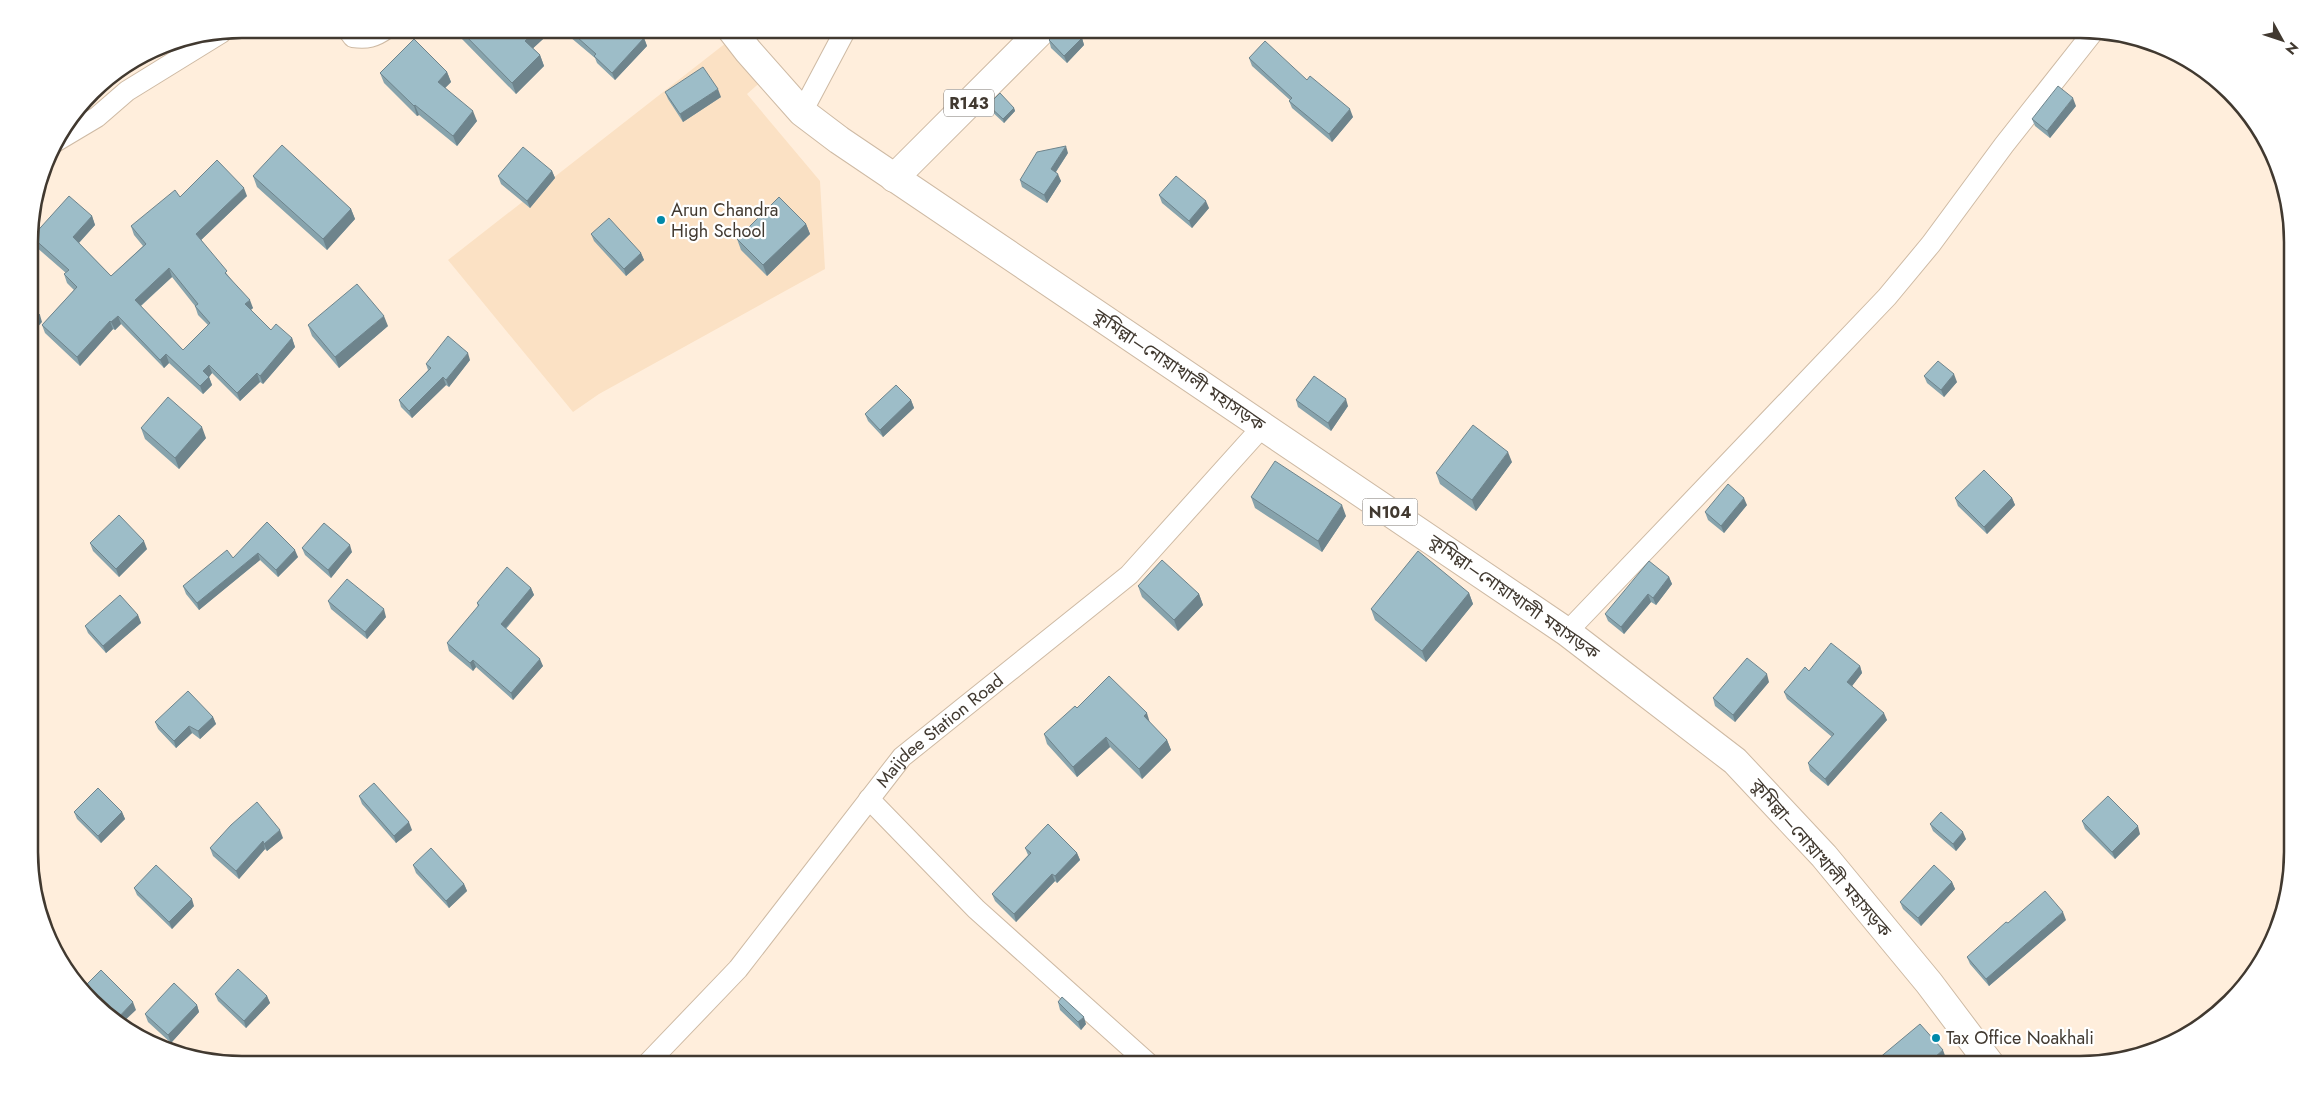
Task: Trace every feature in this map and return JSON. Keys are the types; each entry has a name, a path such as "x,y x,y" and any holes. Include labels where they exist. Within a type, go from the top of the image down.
{"main road":[{"name":"কুমিল্লা–নোয়াখালী মহাসড়ক","path":"738,38 802,112 894,178 1568,632 1735,761 1830,864 1929,983 1984,1056"},
{"name":"R143","path":"894,178 1034,38"}],"street":[{"path":"802,112 841,38"},
{"path":"1568,632 1887,297 1931,244 2004,145 2088,38"},
{"path":"68,134 97,117 127,91 210,40"},
{"name":"Maijdee Station Road","path":"655,1056 738,969 902,757 1129,575 1263,426"},
{"path":"869,799 976,910 1140,1056"}],"shaded area":[{"name":"Arun Chandra High School","path":"731,39 765,78 747,94 820,181 825,269 599,394 573,412 448,260"}],"building":[{"path":"468,38 528,38 525,41 540,55 512,83"},
{"path":"578,38 644,38 612,73 594,56 596,54"},
{"path":"1051,38 1082,38 1064,56 1049,40"},
{"path":"414,39 447,72 438,82 473,111 453,136 414,106 380,73"},
{"path":"1265,41 1307,80 1310,76 1350,109 1329,134 1289,101 1292,98 1249,58"},
{"path":"703,67 718,89 680,114 665,92"},
{"path":"2058,86 2073,98 2047,131 2032,119"},
{"path":"1000,93 1014,108 1003,119 988,105"},
{"path":"282,145 351,209 323,239 253,176"},
{"path":"1066,146 1051,169 1058,174 1044,195 1020,180 1037,152"},
{"path":"523,147 552,171 527,201 498,176"},
{"path":"217,160 244,188 196,234 227,271 225,273 250,300 245,304 271,330 276,324 292,338 260,376 257,373 237,393 209,365 203,371 209,377 200,386 166,354 160,360 118,316 110,321 77,357 42,325 77,287 64,274 69,270 38,242 38,230 69,196 92,216 73,237 111,276 146,244 131,226 175,190 180,197","holes":["169,268 198,304 195,306 210,323 183,350 135,300"]},
{"path":"1176,176 1206,201 1189,221 1159,195"},
{"path":"779,197 806,224 763,265 737,239"},
{"path":"609,218 641,253 624,269 591,234"},
{"path":"357,284 384,316 335,357 308,325"},
{"path":"448,336 468,353 446,380 443,377 409,411 399,400 431,368 426,364"},
{"path":"1938,361 1954,374 1941,390 1924,376"},
{"path":"1314,376 1346,399 1328,423 1296,400"},
{"path":"896,385 911,400 880,430 865,414"},
{"path":"168,397 202,427 175,458 141,428"},
{"path":"1473,425 1508,452 1472,500 1436,473"},
{"path":"1275,461 1342,505 1318,541 1251,497"},
{"path":"1984,470 2012,498 1984,527 1955,498"},
{"path":"1728,484 1744,498 1721,526 1705,512"},
{"path":"119,515 144,541 116,569 90,543"},
{"path":"267,522 295,550 276,570 258,553 197,603 183,586 227,550 233,558"},
{"path":"324,523 350,545 328,570 302,548"},
{"path":"1418,551 1469,593 1422,651 1371,609"},
{"path":"1162,560 1199,594 1174,620 1138,586"},
{"path":"1649,561 1669,577 1653,598 1648,594 1621,627 1605,614"},
{"path":"507,567 531,588 501,624 540,659 511,693 473,660 470,663 447,643 479,605 477,603"},
{"path":"347,579 384,609 365,632 328,601"},
{"path":"120,595 138,615 103,646 85,626"},
{"path":"1831,643 1860,666 1847,682 1884,713 1825,779 1808,763 1834,734 1784,692 1805,667 1809,671"},
{"path":"1747,658 1767,674 1733,715 1713,698"},
{"path":"1109,676 1147,713 1144,716 1167,740 1139,769 1106,737 1073,767 1044,734 1075,706 1077,708"},
{"path":"188,691 213,717 198,731 189,726 174,741 155,722"},
{"path":"374,783 409,822 394,836 359,796"},
{"path":"98,788 122,812 98,836 74,812"},
{"path":"2108,796 2138,826 2112,852 2082,821"},
{"path":"257,802 280,830 264,844 263,841 236,871 210,848 231,825"},
{"path":"1941,812 1963,832 1953,844 1930,824"},
{"path":"1048,824 1077,853 1055,876 1052,874 1014,914 992,894 1031,853 1025,848"},
{"path":"431,848 464,884 446,901 413,865"},
{"path":"156,865 192,899 169,922 134,888"},
{"path":"1934,865 1952,882 1918,918 1900,902"},
{"path":"2045,891 2063,912 1986,979 1967,957 2006,922 2008,923"},
{"path":"238,969 267,996 244,1021 215,994"},
{"path":"101,970 133,1002 120,1015 97,996 87,984"},
{"path":"174,983 197,1005 168,1035 145,1014"},
{"path":"1062,997 1084,1017 1078,1022 1058,1002"},
{"path":"1920,1024 1943,1050 1936,1056 1882,1056"}],"place":[{"name":"Arun Chandra High School","path":"661,220"},
{"name":"Tax Office Noakhali","path":"1936,1038"}]}
